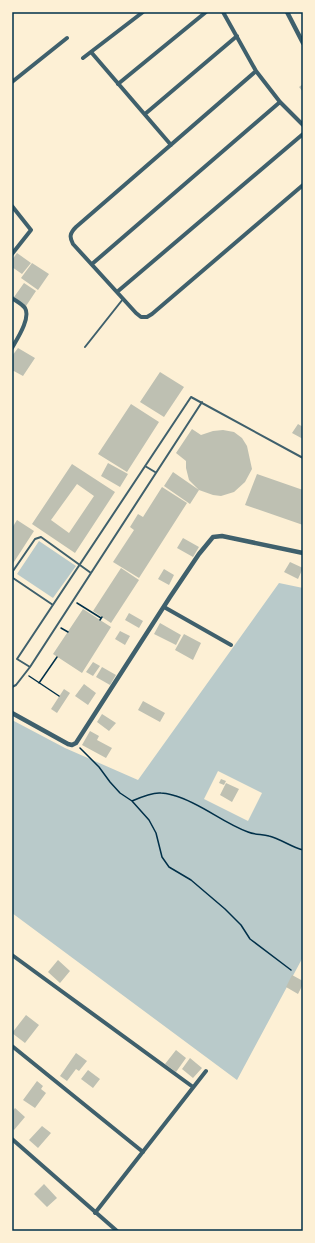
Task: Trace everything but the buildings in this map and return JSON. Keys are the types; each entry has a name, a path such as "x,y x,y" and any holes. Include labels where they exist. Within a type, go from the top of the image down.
{"street":[{"path":"83,58 143,12"},
{"path":"118,84 206,12"},
{"path":"223,12 256,71 280,102 303,125"},
{"path":"287,12 303,43"},
{"path":"144,114 237,36"},
{"path":"12,82 67,38"},
{"path":"91,52 171,145"},
{"path":"256,71 71,232 70,239 72,244 141,317 147,317 303,185"},
{"path":"92,264 280,102"},
{"path":"117,292 303,134"},
{"path":"12,206 31,230 12,254"},
{"path":"12,298 25,307 27,313 26,320 12,348"},
{"path":"12,713 68,744 76,744 199,554 213,537 222,536 303,553"},
{"path":"164,607 231,645"},
{"path":"12,955 193,1088"},
{"path":"12,1046 143,1152"},
{"path":"95,1212 206,1071"},
{"path":"12,1138 117,1231"}],"lane":[{"path":"86,347 123,299"},
{"path":"30,667 17,659 191,397 303,458"},
{"path":"12,687 16,685 30,667 155,472 202,402"},
{"path":"145,466 155,472"},
{"path":"53,605 13,578 13,571 35,538 41,537 91,573"}],"path":[{"path":"77,603 101,619"},
{"path":"61,628 68,632"},
{"path":"39,683 57,657"},
{"path":"23,676 29,676 59,696"},
{"path":"76,744 99,767 120,793 132,801 149,820 156,833 162,857 169,867 191,880 225,909 241,925 250,939 291,970"},
{"path":"132,801 147,795 161,792 172,795 192,802 249,833 268,835 303,850"}],"shaded area":[{"path":"39,541 76,566 53,598 17,574"},
{"path":"279,583 303,588 303,957 237,1080 12,913 12,720 65,748 138,780","holes":["218,771 262,793 248,821 204,799"]}]}
